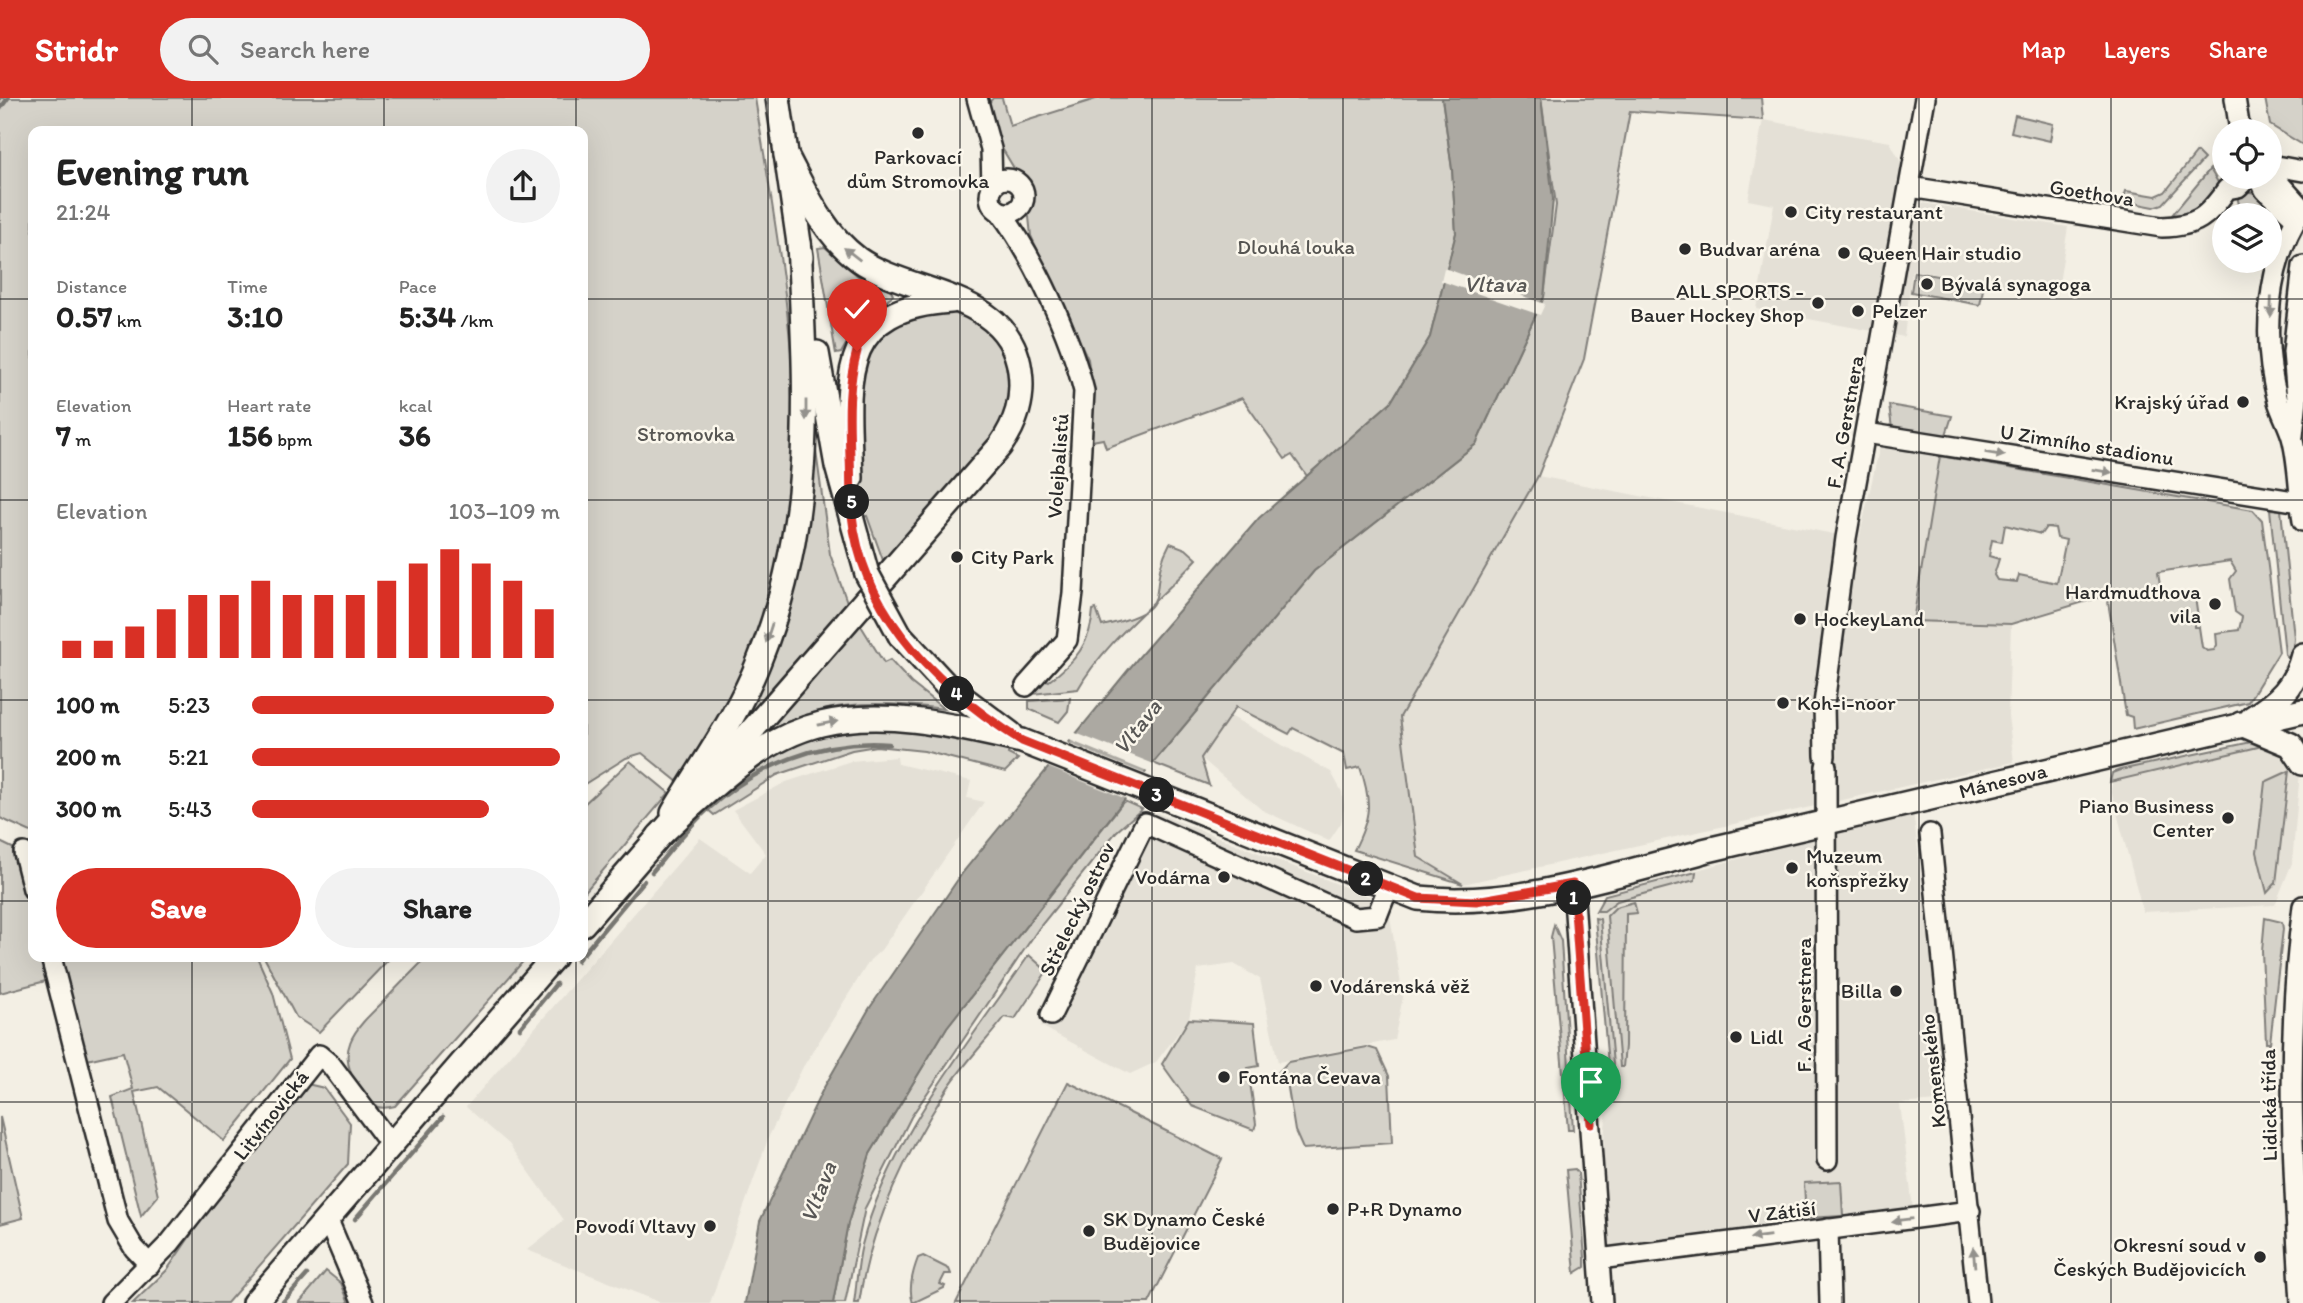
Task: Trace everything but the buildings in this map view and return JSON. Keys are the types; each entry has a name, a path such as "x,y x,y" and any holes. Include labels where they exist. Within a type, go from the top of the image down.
{"main road":[{"path":"778,98 828,421 871,583 900,635 947,686 989,720 1028,743"},
{"path":"588,918 1009,433 1021,399 1022,382 1015,350 1008,337 992,319 959,300 874,270 839,243 822,222 786,155"},
{"path":"659,836 759,662 789,564 801,503 806,435 799,243"},
{"path":"855,527 849,395 857,351 867,333 897,310 922,302 959,300"},
{"path":"2241,724 2285,693 2299,674 2303,655"},
{"name":"Mánesova","path":"1028,743 1388,888 1418,898 1476,901 1573,884 2303,711"},
{"path":"659,836 705,794 755,757 799,731 821,724 879,719 968,729 1028,743"},
{"path":"2241,724 2291,745 2303,763"},
{"path":"254,1303 550,962"}],"street":[{"name":"Volejbalistů","path":"977,98 991,149 990,200 1024,244 1078,369 1085,414 1073,593 1067,640 1026,686"},
{"path":"2235,98 2238,119"},
{"name":"F. A. Gerstnera","path":"1827,1160 1827,822 1824,704 1846,538 1924,106"},
{"name":"Volejbalistů","path":"991,149 1011,179 1024,190 1024,244"},
{"path":"2282,168 2303,172"},
{"path":"992,188 1000,180 1011,179"},
{"name":"Goethova","path":"1910,187 2174,227 2185,226 2208,216 2227,189"},
{"path":"2282,188 2301,212"},
{"path":"2265,189 2301,212"},
{"path":"1001,213 1013,213 1022,206"},
{"path":"2293,440 2277,400 2270,335 2272,294 2279,255 2301,212"},
{"path":"2302,512 2293,440 2297,399 2293,352 2303,266"},
{"name":"U Zimního stadionu","path":"1866,433 2302,512"},
{"name":"Střelecký ostrov","path":"1051,1015 1145,823 1356,918 1377,916 1388,888"},
{"name":"Komenského","path":"1930,834 1978,1303"},
{"path":"24,853 28,869"},
{"path":"1573,884 1602,1303"},
{"name":"Lidická třída","path":"2301,1303 2291,1146 2290,1041 2303,914"},
{"path":"52,962 118,1221 134,1248 150,1265"},
{"name":"Litvínovická","path":"111,1303 150,1265 319,1055 331,1065 391,1145"},
{"name":"V Zátiší","path":"1599,1259 1969,1211"},
{"path":"327,1218 363,1303"},
{"path":"1828,1229 1830,1303"}],"shaded area":[{"path":"1763,120 1890,142 1923,203 2068,227 2057,296 1912,270 1904,337 1756,309 1774,205 1748,200"},
{"name":"Koh-i-noor","path":"1880,445 1940,456 1913,621 2011,624 2008,716 2014,762 1463,884 1418,857 1400,717 1538,476 1859,539"},
{"path":"1230,716 1331,772 1342,792 1344,807 1341,823 1329,841 1262,810 1201,758"},
{"path":"2265,740 2279,745 2300,772 2292,863 2275,905 2143,912 2111,790 2114,774"},
{"path":"897,757 898,764 971,781 967,798 984,802 881,950 870,960 803,1067 769,1136 710,1303 662,1303 527,1250 564,1220 509,1144 466,1107 700,838 750,873 766,854 733,810 786,782 851,761"},
{"path":"1913,812 1950,1100 1900,1104 1914,1217 1604,1267 1599,1186 1610,1080 1596,911 1601,899 1611,893"},
{"path":"1157,813 1388,904 1403,997 1394,1040 1278,1062 1260,979 1234,964 1198,969 1189,1019 1156,1062 1130,1074 1041,1026 1108,884"}],"green space":[{"name":"Stromovka","path":"0,98 755,98 787,312 794,398 793,473 769,597 748,661 718,721 678,782 642,753 626,758 588,782 588,126 28,126 28,831 0,818"},
{"name":"Dlouhá louka","path":"993,98 1002,98 1010,126 1099,98 1442,98 1452,169 1456,233 1430,337 1391,402 1307,476 1292,455 1285,459 1242,398 1106,448 1103,439 1092,441 1093,396 1088,359 1031,236 1026,188 1000,145 989,103"},
{"path":"1541,98 1761,98 1763,120 1630,111 1584,359 1538,476 1400,717 1418,857 1463,884 1354,850 1364,828 1368,809 1367,790 1360,767 1347,770 1344,754 1293,728 1289,734 1236,707 1201,758 1209,785 1153,763 1314,571 1476,444 1544,297 1556,205"},
{"path":"2265,98 2303,98 2303,145 2282,132 2282,119 2269,119"},
{"path":"2015,115 2053,124 2050,141 2011,132"},
{"path":"2197,152 2204,159 2163,204 2154,207 2123,201 2126,191 2156,196 2165,192"},
{"path":"2210,169 2212,189 2215,189 2199,206 2188,212 2172,215"},
{"path":"2246,191 2259,194 2268,203 2239,203 2237,195"},
{"path":"825,247 860,278 891,290 893,295 859,322 841,353 836,354 818,248"},
{"path":"1914,272 1984,284 1980,305 1911,292"},
{"path":"941,310 973,320 987,330 998,343 1005,357 1008,373 1006,406 994,437 884,563 867,516 863,517 859,435 862,354 899,316"},
{"path":"1889,405 1952,416 1945,438 1892,429"},
{"path":"813,429 830,554 847,602 723,745 738,721"},
{"path":"1940,456 2253,510 2262,520 2279,652 2248,702 2133,729 2132,717 2126,715 2107,595 2011,624 1913,621","holes":["2005,525 2041,534 2046,527 2055,528 2057,538 2066,540 2057,583 2019,575 2017,582 1997,580 1994,575 1999,559 1989,556 1992,540 2002,542","2230,561 2236,571 2230,579 2235,612 2242,617 2239,630 2216,633 2217,645 2214,650 2207,651 2202,647 2199,627 2194,627 2194,619 2198,618 2195,597 2162,597 2158,572"]},
{"path":"2270,509 2281,510 2294,638 2292,662 2285,654"},
{"path":"1170,543 1186,549 1197,559 1153,603 1162,560"},
{"path":"1096,609 1102,626 1143,613 1103,654 1078,689 1032,694 1045,679 1049,681 1067,667 1080,651 1089,632 1093,610"},
{"path":"858,621 884,663 890,660 911,683 944,709 894,704 850,705 807,714 761,735"},
{"path":"1070,698 1068,711 1059,722 1029,709 1029,701"},
{"path":"925,728 1009,750 1008,754 1018,759 1005,772 924,751 876,746 852,750 777,775 714,815 706,808 761,760 826,730"},
{"path":"2256,741 2275,743 2110,782 2112,773 2120,770"},
{"path":"630,761 669,793 588,888 588,800"},
{"path":"2289,771 2276,883 2267,893 2257,852 2265,782"},
{"path":"1124,801 1142,809 1116,832 1039,928 911,1117 865,1208 845,1303 833,1303 848,1223 870,1154 947,1027"},
{"path":"0,842 28,856 28,962 259,962 273,993 290,1059 224,1141 158,1087 134,1092 158,1196 141,1216 112,1097 133,1089 123,1052 82,1061 61,977 0,993"},
{"path":"1696,872 1695,880 1617,901 1604,911 1596,911 1605,895"},
{"path":"1634,902 1637,913 1626,914 1625,1046 1623,1067 1620,1067 1607,916 1616,907"},
{"path":"1595,918 1600,919 1615,1087 1609,1076"},
{"path":"2265,918 2282,922 2283,929 2270,1043 2266,1043 2262,951"},
{"path":"1554,925 1561,941 1573,1130 1568,1130 1551,937"},
{"path":"1029,955 1047,971 1015,1019 1005,1017 954,1080 932,1113 892,1192 872,1246 859,1303 854,1303 862,1245 874,1206 891,1167 956,1058"},
{"path":"267,962 386,962 319,1032 296,1017"},
{"path":"422,962 523,962 395,1106 375,1106 352,1076 348,1052 351,1041 365,1020"},
{"path":"1189,1019 1254,1023 1259,1066 1248,1068 1256,1124 1254,1130 1192,1106 1162,1064"},
{"path":"1367,1047 1377,1050 1389,1076 1392,1143 1303,1149 1295,1131 1287,1082 1278,1083 1276,1075 1288,1062"},
{"name":"SK Dynamo České Budějovice","path":"1068,1082 1222,1159 1149,1303 956,1303"},
{"path":"307,1084 324,1088 350,1123 348,1164 227,1303 133,1303 167,1270 223,1188"},
{"path":"0,1117 23,1218 0,1224"},
{"path":"1575,1169 1578,1173 1585,1267 1575,1273 1566,1170"},
{"path":"1841,1181 1843,1216 1806,1218 1804,1183"},
{"path":"923,1256 949,1269 951,1274 945,1274 940,1284 945,1286 944,1288 913,1303 913,1275 918,1258"},
{"path":"326,1271 341,1283 349,1303 299,1303"}],"water":[{"name":"Vltava","path":"1442,98 1541,98 1553,199 1544,297 1476,444 1314,571 1153,763 947,1027 870,1154 848,1223 833,1303 745,1303 760,1221 822,1091 869,1009 963,872 1138,658 1259,518 1391,402 1430,337 1456,233 1452,169"}],"pier":[{"path":"1444,268 1545,304 1540,315 1441,281"},
{"path":"1073,732 1156,765 1150,773 1067,739"},
{"path":"1065,742 1148,775 1129,800 1045,766"}],"waterway":[{"path":"0,109 8,98"},
{"path":"652,872 706,811 746,780 768,768 791,758 839,746 889,744"},
{"path":"588,948 644,881"},
{"path":"520,1028 556,984"},
{"path":"355,1219 443,1117"},
{"path":"282,1303 307,1275"}],"place":[{"name":"Parkovací dům Stromovka","path":"918,133"},
{"name":"City restaurant","path":"1791,212"},
{"name":"Budvar aréna","path":"1685,249"},
{"name":"Queen Hair studio","path":"1844,253"},
{"name":"Bývalá synagoga","path":"1927,284"},
{"name":"ALL SPORTS - Bauer Hockey Shop","path":"1818,303"},
{"name":"Pelzer","path":"1858,311"},
{"name":"Krajský úřad","path":"2243,402"},
{"name":"City Park","path":"957,557"},
{"name":"Hardmudthova vila","path":"2215,604"},
{"name":"HockeyLand","path":"1800,619"},
{"name":"Koh-i-noor","path":"1783,703"},
{"name":"Piano Business Center","path":"2228,818"},
{"name":"Muzeum koňspřežky","path":"1792,868"},
{"name":"Vodárna","path":"1224,877"},
{"name":"Vodárenská věž","path":"1316,986"},
{"name":"Billa","path":"1896,991"},
{"name":"Lidl","path":"1736,1037"},
{"name":"Fontána Čevava","path":"1224,1077"},
{"name":"P+R Dynamo","path":"1333,1209"},
{"name":"Povodí Vltavy","path":"710,1226"},
{"name":"SK Dynamo České Budějovice","path":"1089,1231"},
{"name":"Okresní soud v Českých Budějovicích","path":"2260,1257"}],"route":[{"path":"857,351 849,395 852,516 867,574 880,602 900,635 922,662 989,720 1022,741 1388,888 1418,898 1476,901 1573,884 1591,1124"}]}
